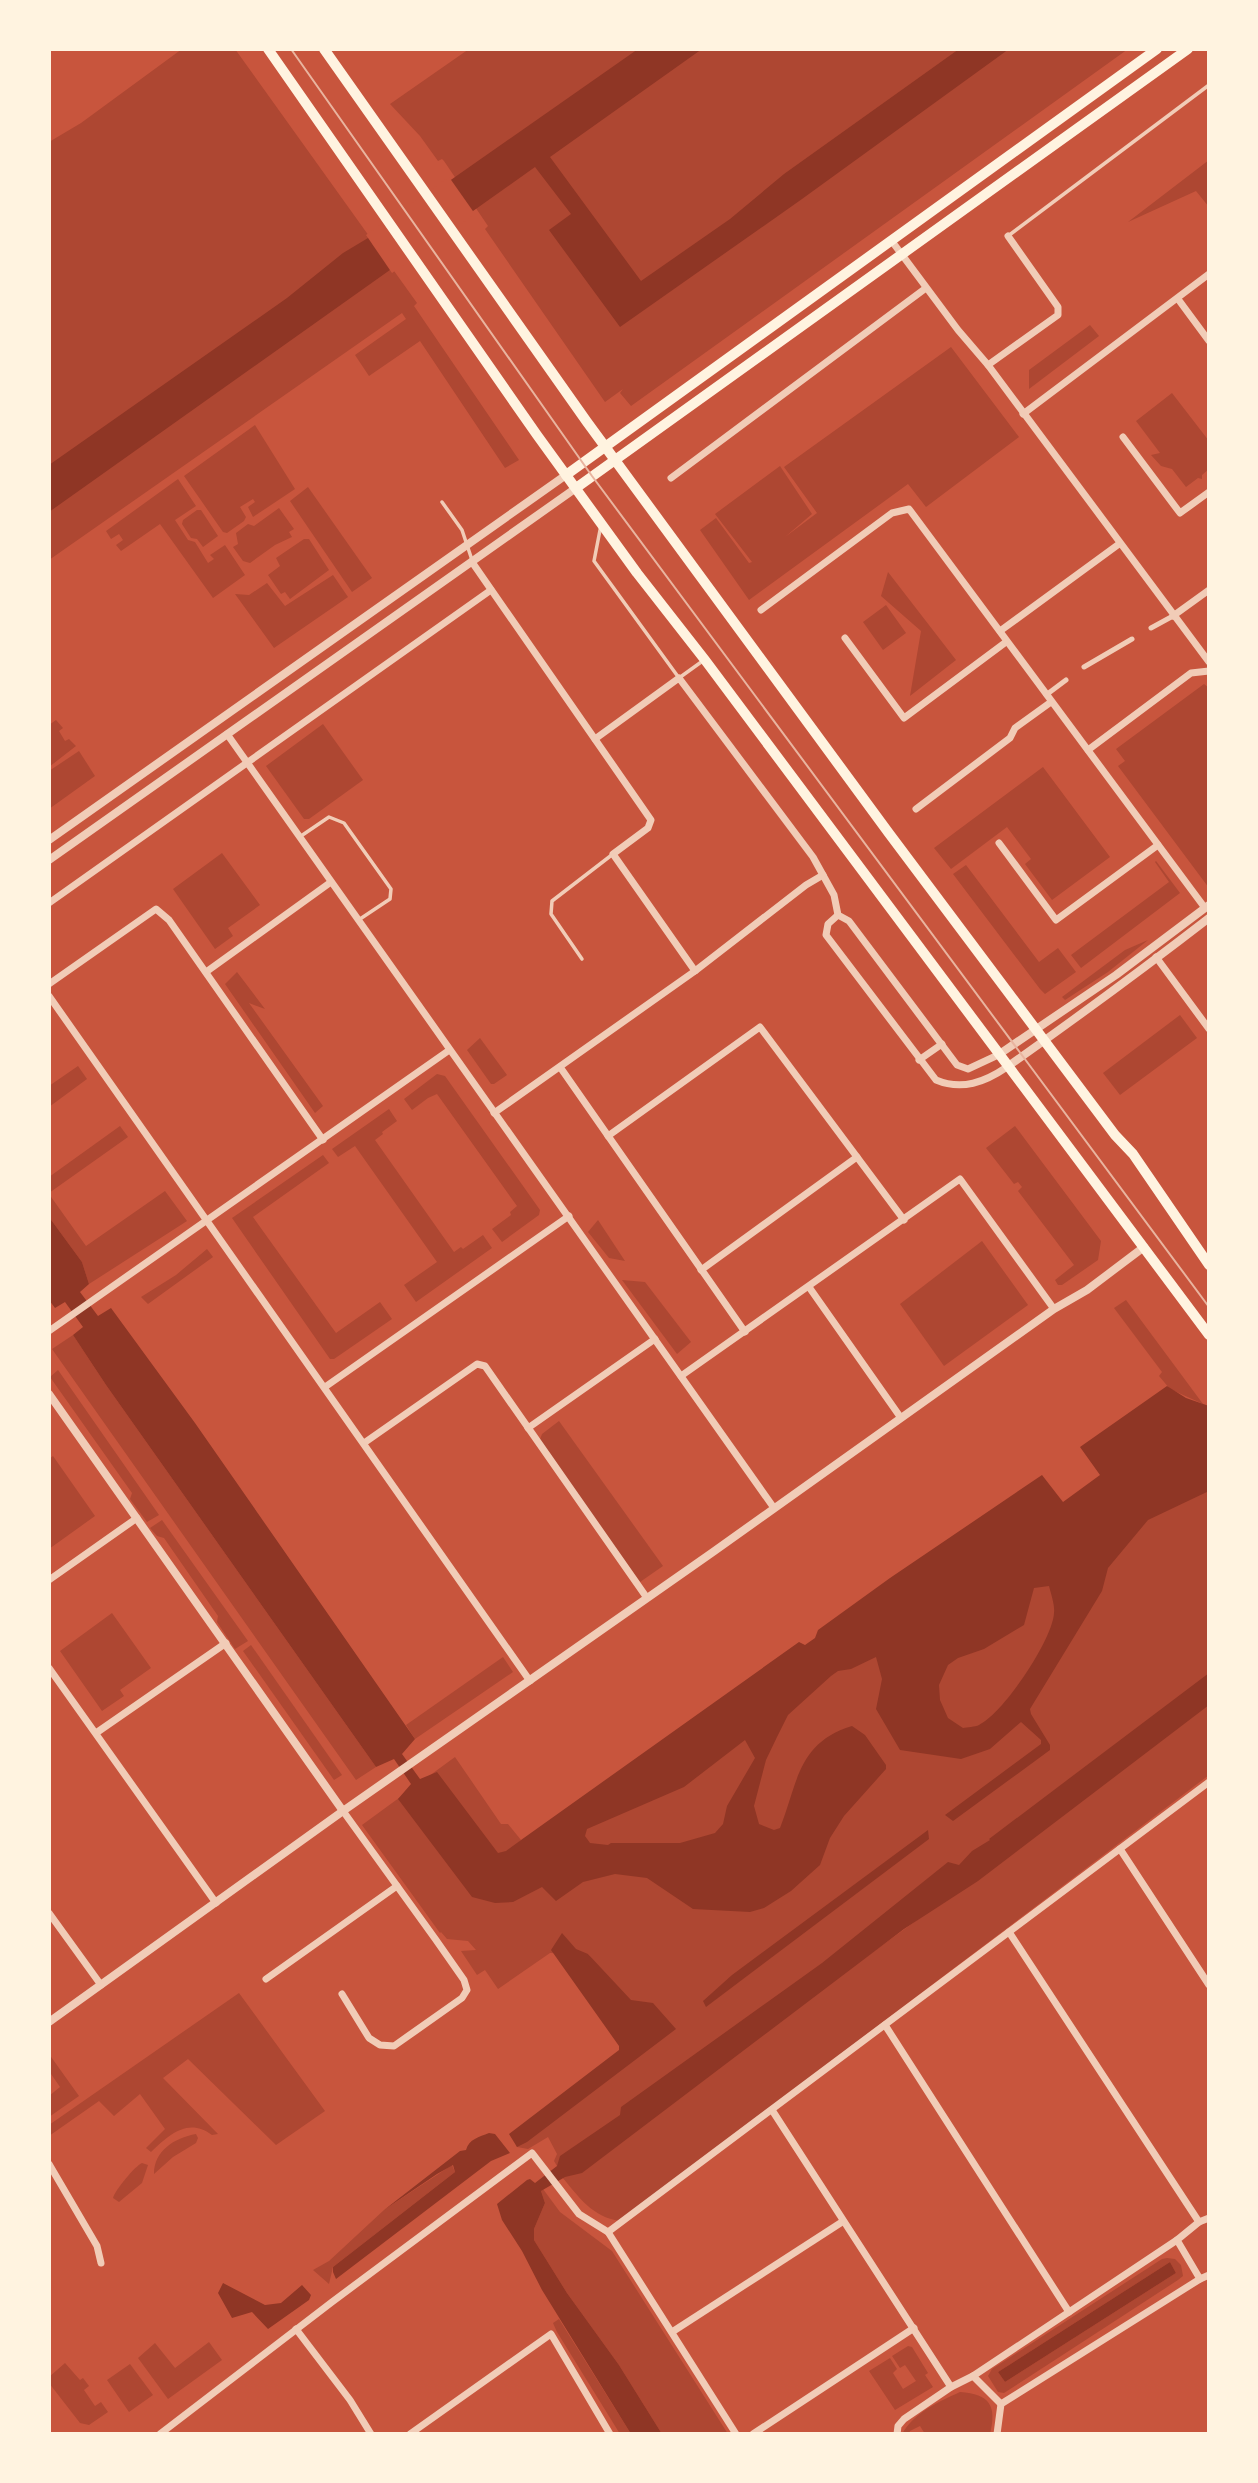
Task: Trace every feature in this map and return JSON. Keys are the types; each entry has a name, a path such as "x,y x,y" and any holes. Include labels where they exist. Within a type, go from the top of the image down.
{"main road":[{"path":"268,49 601,523 1209,1335"},
{"path":"324,49 615,460 888,832 1115,1135 1133,1154 1209,1265"},
{"path":"566,475 1157,49"},
{"path":"576,488 1188,49"}],"street":[{"path":"988,366 1058,315 1058,307 1008,236"},
{"path":"891,240 1209,663"},
{"path":"1023,415 1209,274"},
{"path":"671,478 926,288"},
{"path":"1178,299 1209,341"},
{"path":"1122,437 1180,513 1209,492"},
{"path":"49,840 566,475"},
{"path":"49,860 576,488"},
{"path":"761,610 892,513 909,509 1208,911"},
{"path":"1000,631 1119,544"},
{"path":"472,562 651,820 648,828 613,854 695,971"},
{"path":"49,903 491,590"},
{"path":"1151,628 1209,590"},
{"path":"845,638 904,718 1006,642"},
{"path":"1084,667 1132,639"},
{"path":"1088,750 1191,673 1209,671"},
{"path":"595,739 679,678 813,857 834,895 838,915"},
{"path":"916,809 1010,738 1015,728 1049,699 1066,680"},
{"path":"227,734 774,1508"},
{"path":"999,843 1056,920 1158,845"},
{"path":"494,1113 695,971 806,885 823,875"},
{"path":"205,972 331,882"},
{"path":"49,984 156,909 169,920 323,1140"},
{"path":"838,915 849,921 957,1065 963,1068 975,1067 998,1055 1208,911"},
{"path":"838,915 828,923 826,935 936,1080 957,1086 979,1082 1045,1041 1156,957 1208,911"},
{"path":"1151,948 1209,1030"},
{"path":"49,996 530,1681"},
{"path":"608,1136 760,1027 904,1220"},
{"path":"919,1060 942,1044"},
{"path":"49,1331 449,1051"},
{"path":"560,1067 746,1332"},
{"path":"701,1270 858,1157"},
{"path":"681,1376 960,1179 1054,1310"},
{"path":"325,1387 569,1216"},
{"path":"49,2022 342,1811 1054,1310 1087,1290 1144,1247"},
{"path":"809,1287 901,1418"},
{"path":"528,1428 655,1339"},
{"path":"364,1443 477,1364 485,1366 647,1598"},
{"path":"49,1394 464,1980 467,1990 462,1998 394,2046 380,2045 369,2038 342,1994"},
{"path":"49,1580 137,1518"},
{"path":"96,1733 226,1643"},
{"path":"49,1668 216,1903"},
{"path":"608,2232 1209,1782"},
{"path":"1120,1849 1209,1985"},
{"path":"266,1979 397,1886"},
{"path":"49,1913 101,1985"},
{"path":"1009,1932 1199,2222"},
{"path":"885,2025 1069,2312"},
{"path":"772,2110 951,2387"},
{"path":"160,2434 532,2153 579,2214 608,2232 736,2434"},
{"path":"49,2164 97,2246 101,2263"},
{"path":"897,2434 898,2426 904,2419 1177,2240 1199,2222 1209,2218"},
{"path":"673,2332 842,2221"},
{"path":"1177,2240 1200,2279"},
{"path":"1001,2404 1209,2275"},
{"path":"753,2434 914,2328"},
{"path":"296,2329 348,2397 371,2434"},
{"path":"410,2434 551,2334 610,2434"},
{"path":"973,2376 1001,2404"},
{"path":"997,2434 1001,2404"}],"lane":[{"path":"1008,236 1209,85"},
{"path":"442,502 462,530 472,562"},
{"path":"601,523 594,561 679,678 705,660"},
{"path":"299,837 329,817 344,822 391,889 390,899 358,920"},
{"path":"582,958 551,914 550,905 613,854"}],"shaded area":[{"path":"182,49 235,49 417,303 414,306 519,460 505,468 420,341 369,376 355,355 406,319 402,313 49,560 49,142 81,123"},
{"path":"469,49 1128,49 631,406 620,393 623,389 605,402 485,229 488,226 444,161 438,161 420,136 390,104"},
{"path":"638,49 702,49 550,157 641,281 730,219 784,174 959,49 1009,49 620,327 549,230 571,214 535,167 49,512 49,465 287,298 343,253"},
{"path":"1209,160 1209,207 1196,191 1128,222"},
{"path":"1090,325 1099,336 1029,389 1029,370"},
{"path":"951,347 1019,437 926,507 908,484 749,600 700,530 716,518 749,563 752,562 715,514 780,466 812,514 785,537 817,513 784,467"},
{"path":"1172,393 1209,441 1209,469 1202,475 1202,479 1198,478 1186,487 1172,469 1161,466 1151,455 1160,453 1136,421"},
{"path":"255,425 295,489 253,517 248,507 255,502 253,499 240,507 246,517 244,521 227,533 223,532 184,476"},
{"path":"178,479 196,506 175,520 188,540 195,542 208,563 214,559 210,555 225,545 245,575 213,598 160,524 121,551 116,545 123,540 119,534 111,539 106,531"},
{"path":"308,487 372,578 352,592 290,501"},
{"path":"279,508 294,529 289,532 292,537 275,545 250,563 243,561 233,547 238,544 236,533 248,524 254,526"},
{"path":"201,510 218,536 203,547 197,539 191,538 182,524 183,520"},
{"path":"304,539 309,539 329,570 290,599 285,592 281,594 268,575 280,566 276,558"},
{"path":"888,572 956,660 910,696 921,631 881,596"},
{"path":"333,575 348,597 274,648 235,594 249,595 267,583 285,606"},
{"path":"886,605 906,633 883,650 863,622"},
{"path":"1204,684 1209,688 1209,888 1118,766 1125,761 1116,749"},
{"path":"56,720 63,728 59,731 65,741 69,739 76,746 49,767 49,725"},
{"path":"323,724 363,780 309,819 304,819 266,766"},
{"path":"79,751 95,776 49,809 49,771"},
{"path":"1043,767 1110,857 1052,900 1025,864 1031,859 1007,827 951,869 934,848"},
{"path":"222,853 260,905 228,928 233,936 215,949 173,889"},
{"path":"1156,861 1180,893 1081,968 1071,955 1169,882"},
{"path":"966,865 1039,962 1058,948 1076,972 1045,994 953,874"},
{"path":"1148,940 1108,972 1065,1000 1062,997 1125,950"},
{"path":"237,972 265,1009 249,1003 323,1106 315,1113 225,984"},
{"path":"1180,1015 1197,1038 1120,1095 1103,1073"},
{"path":"480,1038 507,1075 494,1084 491,1084 467,1050"},
{"path":"78,1066 87,1079 49,1107 49,1086"},
{"path":"437,1074 445,1076 540,1210 539,1215 502,1242 492,1229 511,1215 510,1212 517,1206 437,1094 412,1110 404,1099"},
{"path":"389,1109 397,1121 375,1140 454,1252 483,1235 492,1248 416,1302 404,1285 437,1262 355,1146 338,1157 332,1149"},
{"path":"120,1126 128,1137 49,1193 49,1177"},
{"path":"1015,1126 1101,1241 1098,1260 1062,1285 1058,1285 1055,1280 1074,1265 1018,1191 1022,1187 1018,1182 1014,1184 986,1148"},
{"path":"323,1155 329,1163 253,1217 336,1333 380,1302 392,1319 334,1359 330,1359 232,1218"},
{"path":"165,1191 187,1221 89,1284 82,1262 49,1217 49,1194 86,1246"},
{"path":"49,1217 82,1262 89,1284 80,1292 98,1316 111,1308 195,1423 415,1739 402,1754 420,1779 437,1772 498,1853 506,1851 799,1642 805,1645 815,1638 818,1630 890,1578 1042,1475 1063,1502 1100,1475 1080,1447 1167,1386 1186,1398 1209,1406 1209,1491 1148,1520 1108,1568 1102,1591 1030,1709 1050,1745 1050,1750 953,1821 945,1815 1041,1744 1041,1740 1021,1722 990,1749 961,1759 900,1750 876,1709 882,1679 876,1657 851,1669 838,1671 788,1715 766,1760 754,1806 759,1824 774,1830 780,1828 802,1766 820,1743 834,1733 852,1726 865,1735 886,1765 886,1769 844,1816 830,1838 820,1865 791,1891 764,1908 750,1912 693,1909 647,1878 615,1874 583,1882 556,1901 542,1887 513,1902 495,1903 472,1897 398,1799 411,1784 394,1759 376,1767 106,1385 73,1335 83,1327 65,1302 55,1308 49,1300","holes":["1049,1586 1054,1610 1051,1625 1036,1657 1013,1692 1001,1707 979,1725 963,1728 948,1718 940,1700 939,1685 948,1665 958,1658 984,1649 1024,1625 1034,1588","745,1740 755,1758 727,1806 723,1824 715,1833 680,1843 608,1845 590,1843 585,1836 587,1829 684,1787"]},
{"path":"598,1220 625,1261 609,1258 588,1232"},
{"path":"982,1241 1028,1305 944,1366 900,1304"},
{"path":"207,1249 213,1257 148,1304 141,1297 176,1275"},
{"path":"622,1280 645,1282 691,1342 677,1354"},
{"path":"1126,1300 1203,1404 1170,1389 1159,1376 1162,1372 1114,1308"},
{"path":"73,1335 376,1767 356,1780 52,1349"},
{"path":"58,1370 159,1515 147,1522 130,1499 132,1493 50,1377"},
{"path":"559,1421 663,1566 640,1582 539,1442 542,1434"},
{"path":"53,1456 95,1516 49,1549 49,1459"},
{"path":"1209,1464 1209,1684 557,2166 554,2161 557,2154 548,2137 528,2149 517,2147 516,2145 657,2038 588,1954 550,1953 498,1989 485,1970 477,1975 461,1951 476,1950 468,1941 447,1939 440,1933 362,1825 455,1757 501,1824 508,1824 521,1840 515,1845 819,1676 1020,1588 1119,1526"},
{"path":"162,1520 248,1641 235,1649 217,1622 218,1616 164,1538 157,1536 150,1528"},
{"path":"112,1613 151,1668 120,1690 124,1696 102,1711 60,1651"},
{"path":"251,1645 342,1775 334,1780 243,1651"},
{"path":"503,1657 513,1672 415,1739 406,1725"},
{"path":"1209,1673 1209,1705 978,1881 904,1929 582,2173 565,2177 541,2191 545,2203 534,2229 534,2240 567,2293 619,2365 662,2434 631,2434 542,2290 502,2220 497,2204 527,2180 535,2183 557,2166 560,2156 620,2115 621,2107 822,1963 948,1862 959,1865 972,1851"},
{"path":"1209,1701 1209,1775 620,2221 594,2211 562,2177 960,1889"},
{"path":"928,1830 929,1839 706,2007 703,2001 732,1975"},
{"path":"562,1933 576,1949 588,1954 631,2000 653,2003 676,2029 517,2147 509,2134 619,2050 619,2046 551,1950"},
{"path":"239,1993 325,2111 276,2145 188,2059 163,2078 218,2134 212,2135 195,2128 179,2130 151,2152 146,2148 165,2129 140,2094 114,2116 99,2101 49,2136 49,2125"},
{"path":"49,2054 79,2096 49,2117 49,2096 60,2087 49,2071"},
{"path":"489,2133 495,2134 510,2153 491,2161 336,2279 333,2267 455,2172 453,2165 384,2210 460,2151 466,2150 472,2141"},
{"path":"196,2134 196,2143 173,2157 154,2174 161,2152 173,2142"},
{"path":"142,2163 148,2165 142,2183 119,2202 113,2198 126,2179"},
{"path":"452,2165 455,2172 333,2267 329,2284 313,2270 329,2261 384,2210"},
{"path":"543,2189 560,2212 612,2251 728,2434 662,2434 619,2365 567,2293 534,2240 534,2229 545,2203 541,2191"},
{"path":"1162,2259 1175,2259 1181,2265 1183,2276 1004,2393 998,2392 988,2376 992,2369","holes":["1170,2262 1176,2273 1005,2382 998,2372"]},
{"path":"1170,2262 1176,2273 1005,2382 998,2372"},
{"path":"223,2283 265,2305 281,2303 302,2285 311,2295 309,2300 268,2329 252,2312 232,2318 218,2293"},
{"path":"559,2319 631,2434 620,2434 557,2332 553,2323"},
{"path":"209,2342 222,2360 168,2399 138,2358 155,2343 175,2368"},
{"path":"908,2346 912,2347 928,2373 925,2375 933,2387 895,2410 869,2371 890,2358 897,2369 893,2373 903,2389 916,2381 905,2365 900,2368 892,2356"},
{"path":"65,2363 89,2386 84,2390 95,2406 101,2402 108,2412 89,2425 80,2423 49,2383 49,2377"},
{"path":"130,2364 153,2395 129,2412 107,2380"},
{"path":"960,2392 978,2395 989,2403 992,2416 990,2434 925,2434 920,2426 909,2434 902,2434 920,2414"}],"pier":[{"path":"449,177 475,214 392,273 366,235"}],"tram line":[{"path":"291,49 592,476 1209,1307"}]}
